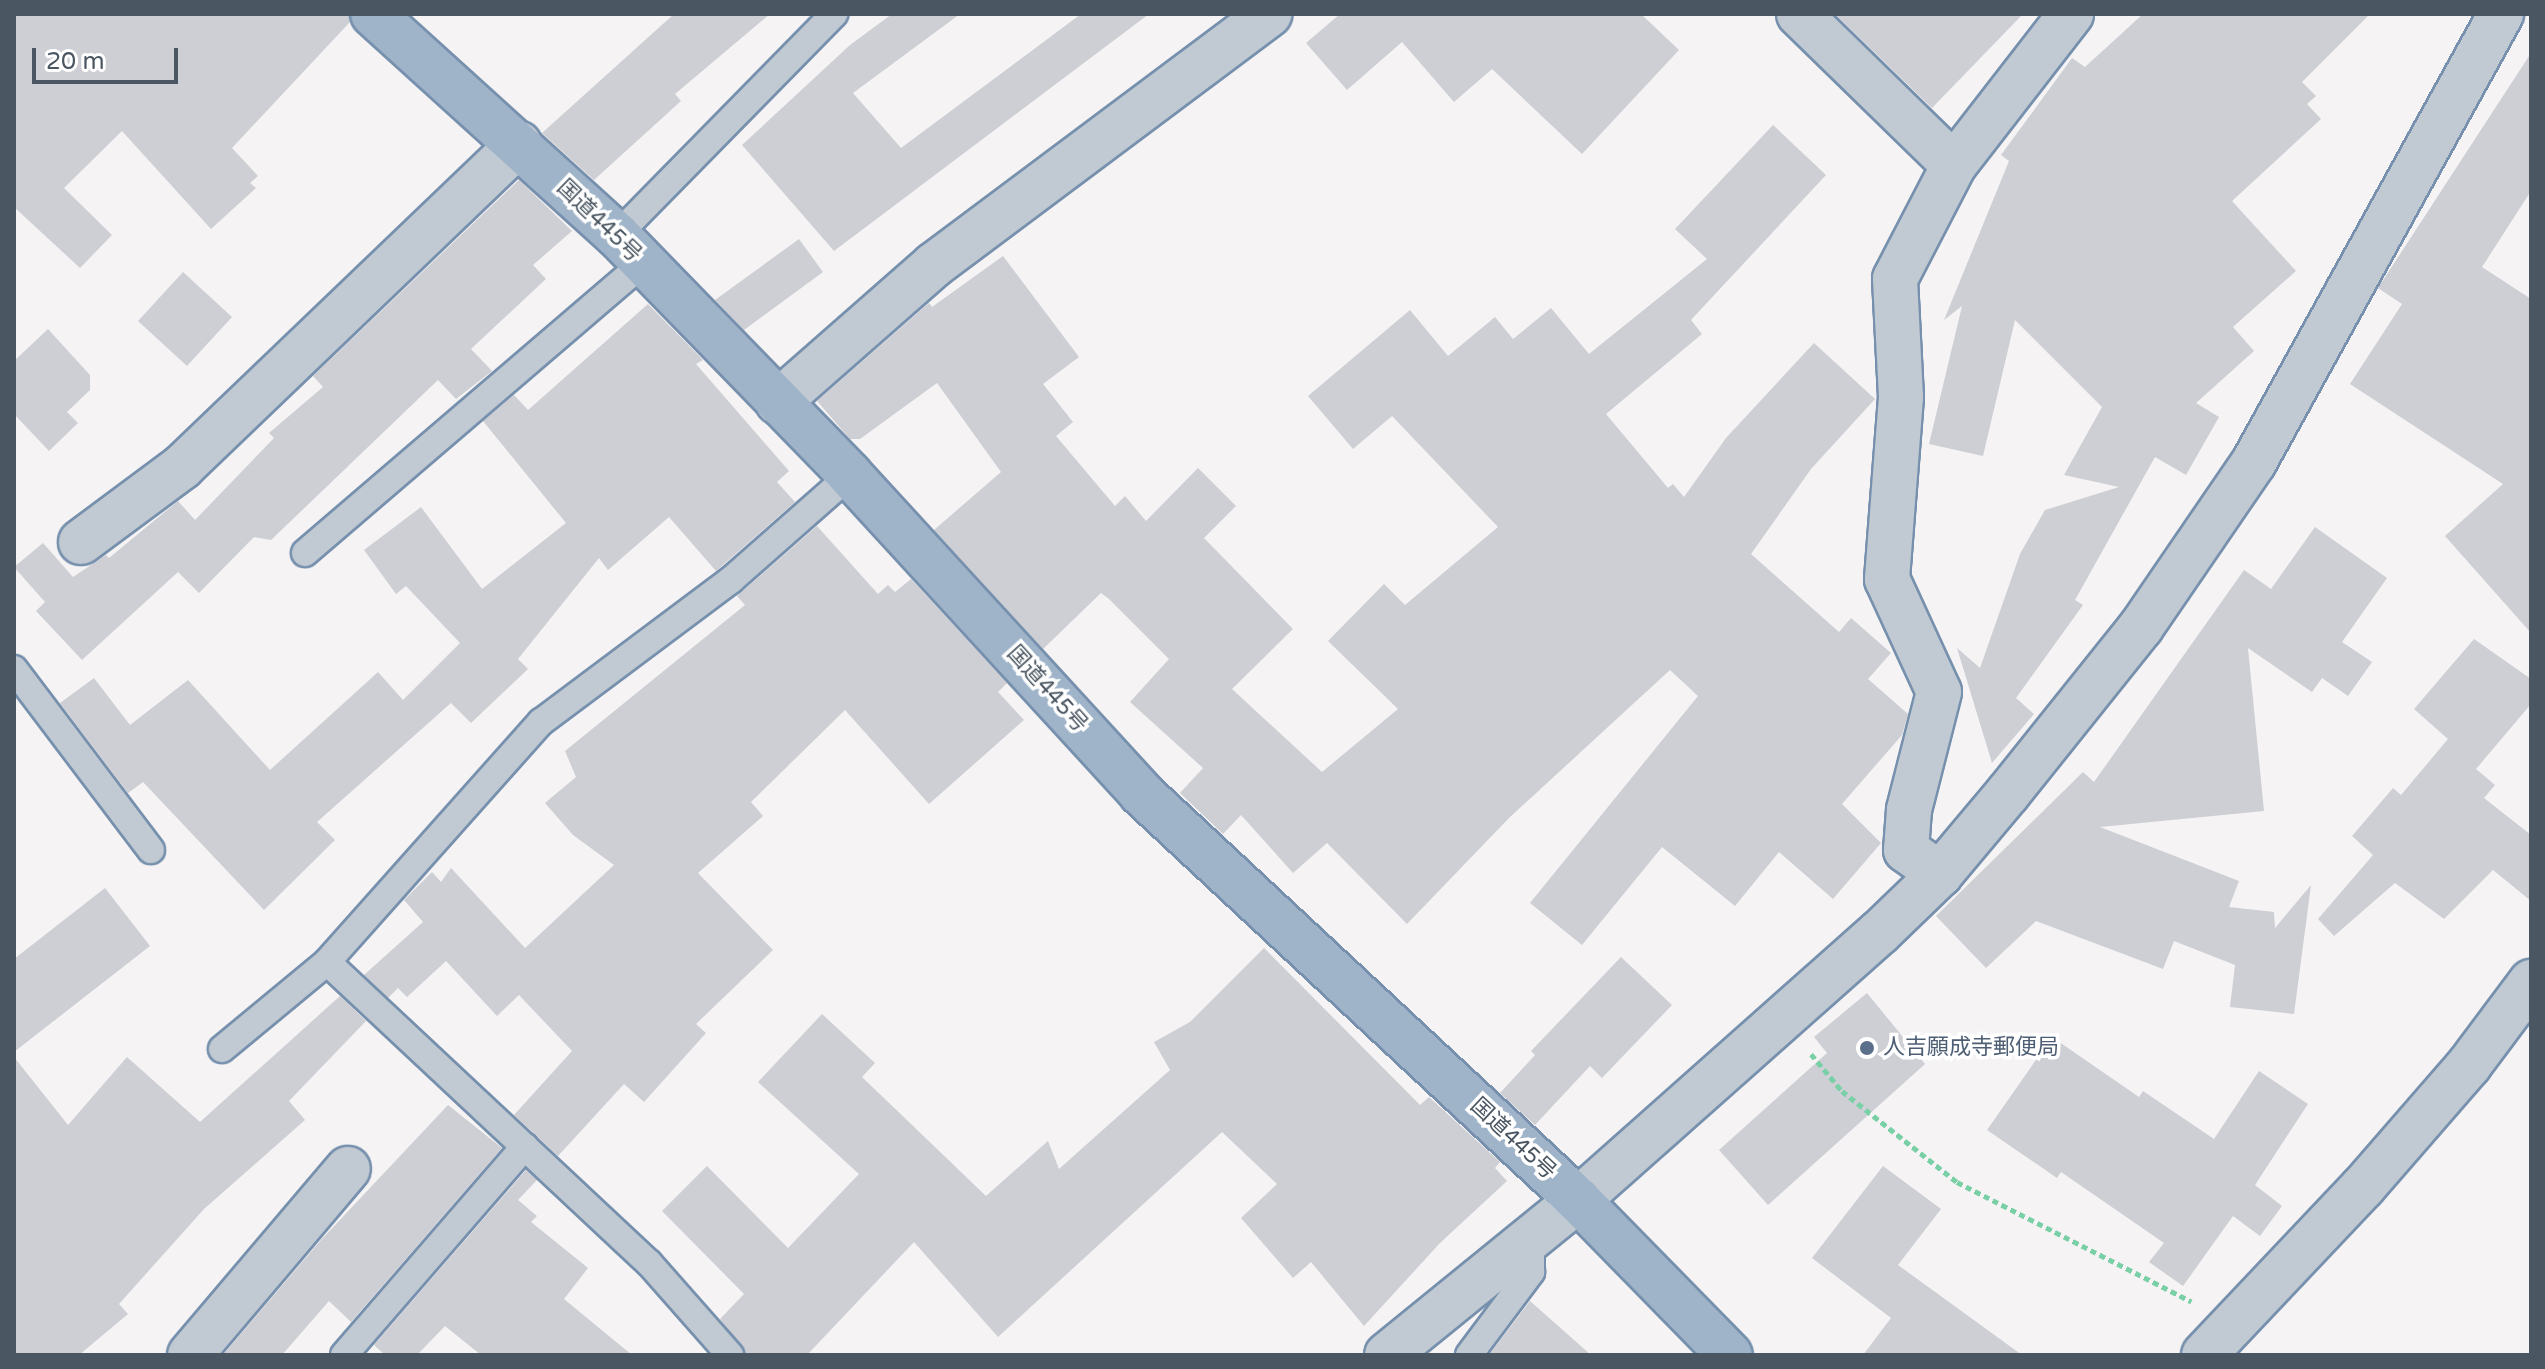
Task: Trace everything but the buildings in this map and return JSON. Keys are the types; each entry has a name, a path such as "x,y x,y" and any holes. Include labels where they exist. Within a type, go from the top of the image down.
{"highway":[{"name":"国道445号","path":"373,14 519,144 630,249 850,475 1141,793 1578,1200 1730,1355"}],"street":[{"path":"778,402 934,265 1270,14"},
{"path":"1799,14 1954,165"},
{"path":"1940,874 1906,850 1909,810 1939,692 1887,579 1901,397 1895,279 1954,165 2071,14"},
{"path":"1387,1355 1578,1200 1940,874 2141,627 2254,462 2501,14"},
{"path":"81,542 182,467 519,144"},
{"path":"2204,1355 2363,1187 2469,1065 2531,982"},
{"path":"190,1355 348,1169"}],"lane":[{"path":"305,553 630,249 834,14"},
{"path":"222,1049 327,962 541,722 731,580 850,475"},
{"path":"14,669 151,850"},
{"path":"327,962 649,1263 730,1355"},
{"path":"344,1355 525,1146"},
{"path":"1469,1355 1531,1272 1531,1238"}],"path":[{"path":"1782,1019 1842,1091 1957,1182 2234,1323"}],"place":[{"name":"人吉願成寺郵便局","path":"1867,1048"}]}
